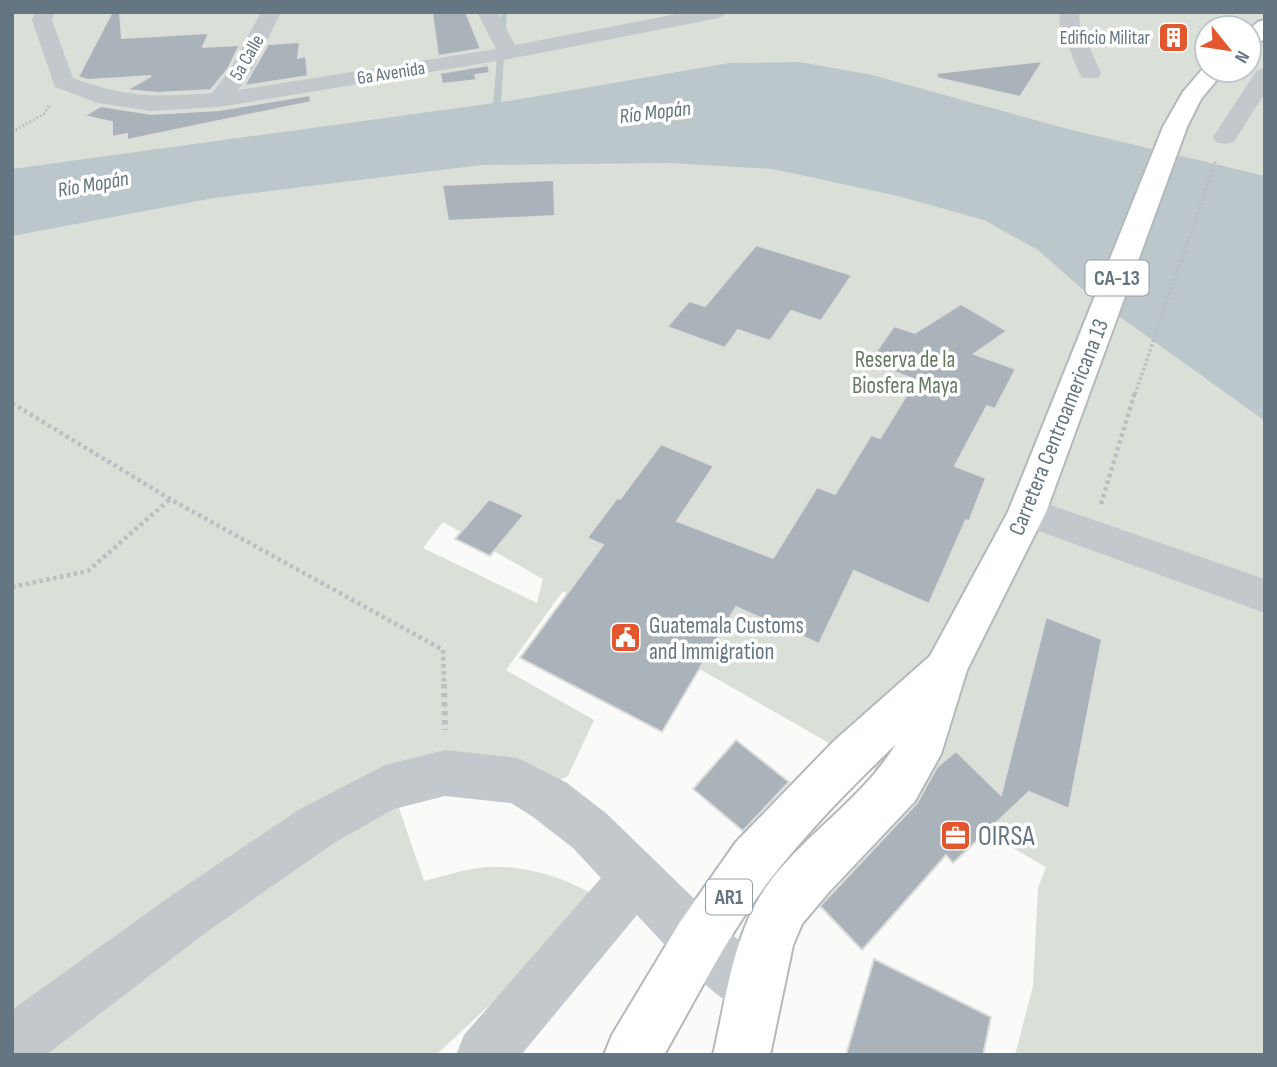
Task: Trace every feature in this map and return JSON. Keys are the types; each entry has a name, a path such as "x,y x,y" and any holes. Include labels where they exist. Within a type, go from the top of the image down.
{"highway":[{"name":"Carretera Centroamericana 13","path":"897,786 925,739 947,668 1027,512 1175,127 1191,97 1202,84"},
{"name":"Carretera Centroamericana 13","path":"850,757 947,668"},
{"name":"AR1","path":"632,1055 699,941 754,860 850,757"},
{"name":"AR1","path":"741,1055 767,942 783,906 897,786"}],"street":[{"path":"45,12 42,20 63,82"},
{"name":"5a Calle","path":"219,100 240,72 271,12"},
{"path":"487,12 509,53"},
{"path":"1069,12 1070,26 1090,73"},
{"name":"6a Avenida","path":"63,82 106,98 151,104 219,100 509,53 707,14"},
{"path":"1225,137 1265,75"},
{"path":"1027,512 1265,596"},
{"path":"12,1045 190,913 317,826 385,788 445,773 518,781 550,800 590,831 699,941 755,990"},
{"path":"484,1055 636,877"}],"path":[{"path":"12,132 44,114 63,82"},
{"path":"1092,535 1148,351 1225,137"},
{"path":"12,403 170,499 443,650 445,773"},
{"path":"12,587 88,571 170,499"}],"green space":[{"name":"Reserva de la Biosfera Maya","path":"12,12 1265,12 1265,1055 1015,1055 1033,986 1038,888 1046,867 563,591 506,670 594,720 568,776 552,784 390,782 424,881 480,868 518,868 562,880 602,900 436,1055 12,1055","holes":["443,522 543,579 537,603 423,548"]}],"water":[{"name":"Río Mopán","path":"800,62 872,75 1068,129 1265,176 1265,421 1088,294 1038,250 984,220 898,196 773,169 669,163 481,165 214,198 12,236 12,169 509,101 729,63"}],"building":[{"path":"112,12 120,12 122,38 209,33 203,47 240,45 228,69 211,90 158,93 127,90 151,76 88,80 78,77"},
{"path":"432,12 466,12 481,49 438,56"},
{"path":"300,42 298,58 306,56 308,76 244,86 268,44"},
{"path":"1043,61 1020,97 937,78 937,73"},
{"path":"488,65 490,73 475,75 477,80 442,84 440,73"},
{"path":"310,95 311,102 127,140 127,134 112,137 112,122 84,116 101,106 151,114 219,110"},
{"path":"554,180 555,216 448,221 442,185"},
{"path":"756,245 852,275 821,321 791,311 770,341 738,330 725,348 667,327 689,301 705,306"},
{"path":"961,304 1007,331 974,354 1016,369 995,409 987,406 955,466 986,478 969,522 966,520 929,604 854,571 819,644 736,607 662,732 520,658 603,545 587,538 661,444 714,466 677,521 773,558 817,487 835,494 871,435 880,438 916,380 869,362 894,326 915,333"},
{"path":"489,499 524,515 490,556 455,539"},
{"path":"1046,617 1102,639 1069,809 1029,792 953,863 946,855 862,950 820,906 917,803 937,767 956,751 1001,795"},
{"path":"736,740 789,782 743,831 693,789"},
{"path":"874,959 991,1017 983,1055 846,1055"}],"waterway":[{"path":"496,117 504,12"}],"place":[{"name":"Edificio Militar","path":"1173,37"},
{"name":"Guatemala Customs and Immigration","path":"626,638"},
{"name":"OIRSA","path":"955,835"}]}
